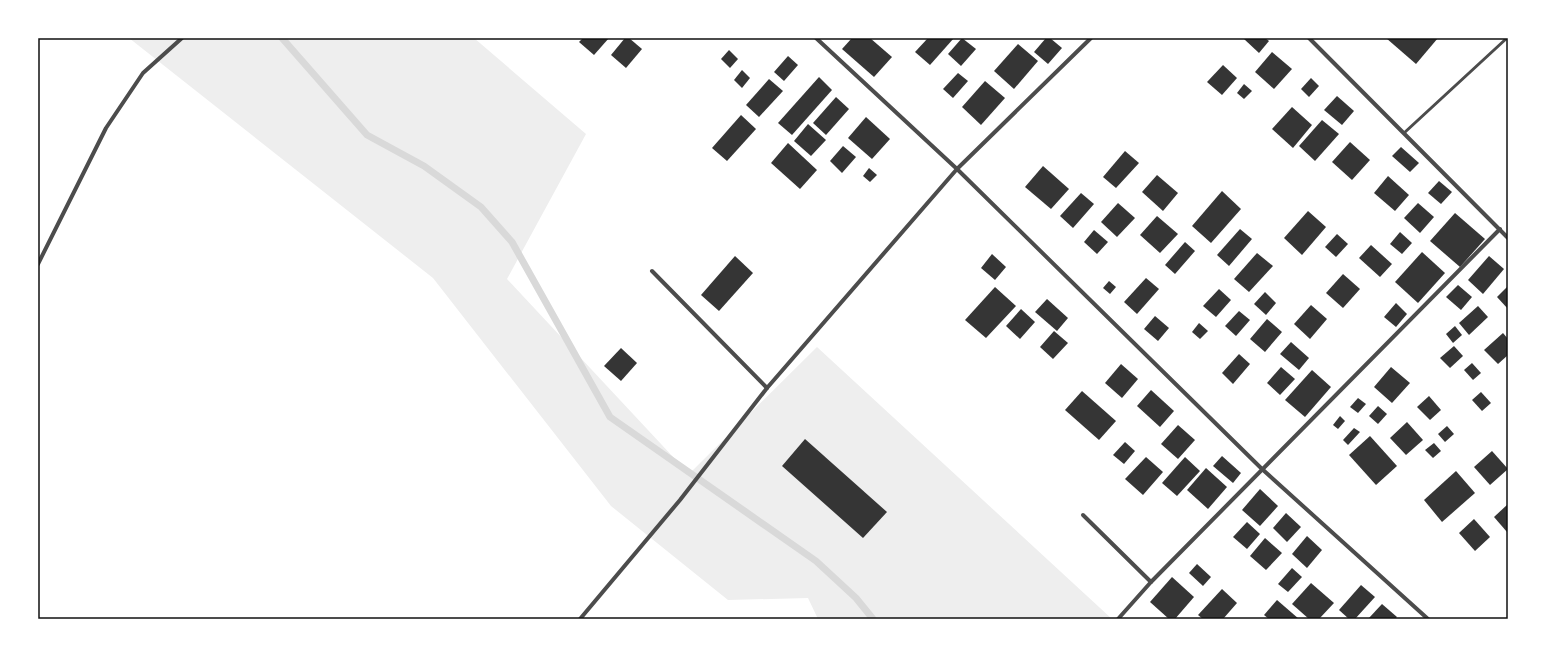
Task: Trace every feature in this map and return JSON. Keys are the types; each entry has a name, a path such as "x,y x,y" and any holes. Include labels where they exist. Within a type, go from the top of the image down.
{"street":[{"path":"38,264 106,128 143,73 182,38"},
{"path":"816,38 957,169 1262,469 1428,619"},
{"path":"580,619 680,500 767,388 957,169 1091,38"},
{"path":"1309,38 1508,238"},
{"path":"1118,619 1151,582 1500,229"},
{"path":"652,270 767,388"},
{"path":"1083,515 1151,582"}],"lane":[{"path":"1404,133 1507,38"}],"shaded area":[{"path":"129,38 474,38 586,134 507,279 689,474 817,347 1112,619 818,619 808,598 728,600 611,506 433,278"}],"building":[{"path":"583,38 609,38 594,55 579,42"},
{"path":"625,38 629,38 642,49 626,68 611,55"},
{"path":"852,38 870,38 892,57 874,77 842,49"},
{"path":"928,38 954,38 930,65 915,52"},
{"path":"962,38 976,49 961,66 948,54"},
{"path":"1046,38 1050,38 1062,48 1048,64 1034,52"},
{"path":"1265,38 1269,41 1259,53 1244,39"},
{"path":"1386,38 1438,38 1416,64"},
{"path":"1018,44 1038,61 1014,89 994,71"},
{"path":"729,50 738,59 730,68 721,59"},
{"path":"1272,52 1292,69 1274,89 1255,72"},
{"path":"788,56 798,65 784,81 774,72"},
{"path":"1223,65 1237,78 1222,95 1207,82"},
{"path":"742,70 750,78 742,88 734,80"},
{"path":"958,73 968,81 953,98 943,89"},
{"path":"819,77 832,90 792,135 778,123"},
{"path":"1311,78 1319,86 1309,97 1301,89"},
{"path":"769,79 783,91 759,117 746,105"},
{"path":"985,81 1005,98 981,125 962,107"},
{"path":"1244,84 1252,91 1244,99 1237,93"},
{"path":"1337,96 1354,111 1342,125 1324,110"},
{"path":"836,97 849,109 826,135 813,123"},
{"path":"1292,107 1312,125 1293,148 1272,129"},
{"path":"741,115 756,129 727,161 712,148"},
{"path":"866,117 890,139 872,159 848,138"},
{"path":"1322,120 1339,134 1315,161 1299,146"},
{"path":"808,124 826,140 811,156 794,141"},
{"path":"1350,142 1370,160 1352,180 1332,162"},
{"path":"788,143 817,170 800,189 771,163"},
{"path":"843,146 856,157 842,173 830,161"},
{"path":"1401,147 1419,163 1410,172 1392,156"},
{"path":"1125,151 1139,163 1116,188 1103,177"},
{"path":"1043,166 1069,189 1051,209 1025,187"},
{"path":"869,168 877,175 870,182 863,176"},
{"path":"1157,175 1178,193 1163,211 1142,192"},
{"path":"1388,176 1409,195 1395,211 1374,193"},
{"path":"1439,181 1452,192 1441,204 1428,193"},
{"path":"1222,191 1241,209 1211,243 1192,226"},
{"path":"1081,193 1094,204 1073,228 1060,216"},
{"path":"1118,203 1135,218 1117,237 1101,222"},
{"path":"1418,203 1434,217 1420,233 1404,218"},
{"path":"1308,211 1326,227 1302,255 1284,238"},
{"path":"1455,213 1485,239 1460,267 1430,241"},
{"path":"1157,216 1178,234 1160,253 1140,235"},
{"path":"1240,229 1252,239 1229,266 1217,255"},
{"path":"1094,230 1108,242 1097,254 1084,242"},
{"path":"1400,232 1412,243 1402,254 1390,244"},
{"path":"1337,234 1348,244 1336,257 1325,247"},
{"path":"1185,242 1195,251 1175,274 1165,265"},
{"path":"1371,245 1392,264 1380,277 1359,258"},
{"path":"1422,252 1445,273 1418,303 1395,282"},
{"path":"1257,253 1273,266 1249,292 1234,279"},
{"path":"992,254 1006,267 995,280 981,268"},
{"path":"735,256 753,273 719,311 701,295"},
{"path":"1489,256 1504,269 1483,294 1468,280"},
{"path":"1343,274 1360,289 1343,308 1326,293"},
{"path":"1146,278 1159,289 1137,314 1124,302"},
{"path":"1109,281 1116,287 1110,294 1103,288"},
{"path":"1458,285 1472,297 1461,310 1446,297"},
{"path":"1508,286 1508,309 1497,297"},
{"path":"995,287 1016,306 986,338 965,320"},
{"path":"1219,289 1231,300 1216,317 1203,306"},
{"path":"1265,292 1276,303 1266,315 1254,304"},
{"path":"1047,299 1068,318 1057,331 1035,312"},
{"path":"1396,303 1407,314 1396,327 1384,317"},
{"path":"1311,305 1327,319 1310,339 1294,324"},
{"path":"1478,306 1488,317 1469,335 1459,323"},
{"path":"1021,309 1035,322 1020,339 1006,326"},
{"path":"1239,311 1250,320 1236,336 1225,326"},
{"path":"1155,316 1169,328 1158,341 1144,329"},
{"path":"1267,319 1282,332 1265,352 1250,339"},
{"path":"1199,323 1208,331 1200,339 1192,332"},
{"path":"1455,326 1462,335 1453,343 1446,334"},
{"path":"1054,331 1068,343 1053,359 1040,347"},
{"path":"1503,333 1508,339 1508,355 1498,364 1484,350"},
{"path":"1291,342 1309,358 1299,370 1280,354"},
{"path":"1454,346 1463,356 1450,368 1440,358"},
{"path":"621,348 637,363 621,381 604,366"},
{"path":"1239,354 1250,364 1233,384 1222,373"},
{"path":"1472,363 1481,373 1473,380 1464,370"},
{"path":"1121,364 1138,379 1122,398 1105,383"},
{"path":"1281,367 1295,379 1280,395 1267,383"},
{"path":"1391,367 1410,383 1392,403 1374,387"},
{"path":"1312,370 1331,387 1305,417 1285,400"},
{"path":"1151,390 1174,411 1160,427 1137,406"},
{"path":"1082,391 1116,421 1099,440 1065,410"},
{"path":"1481,392 1491,403 1482,411 1472,400"},
{"path":"1429,396 1441,410 1430,420 1417,407"},
{"path":"1358,398 1366,404 1358,413 1350,407"},
{"path":"1378,406 1387,414 1378,424 1369,416"},
{"path":"1340,416 1345,421 1338,429 1333,425"},
{"path":"1407,422 1423,440 1406,455 1390,438"},
{"path":"1178,425 1195,440 1178,459 1161,444"},
{"path":"1447,426 1454,434 1445,442 1438,434"},
{"path":"1354,428 1360,432 1348,445 1343,440"},
{"path":"1370,436 1397,466 1376,485 1349,455"},
{"path":"805,439 887,512 863,538 782,466"},
{"path":"1125,442 1135,451 1124,464 1113,455"},
{"path":"1434,443 1441,451 1433,458 1425,450"},
{"path":"1492,451 1508,469 1490,485 1474,467"},
{"path":"1222,456 1241,473 1233,483 1213,466"},
{"path":"1146,457 1163,472 1143,495 1125,479"},
{"path":"1185,457 1200,471 1177,496 1162,483"},
{"path":"1206,468 1227,487 1208,509 1187,490"},
{"path":"1456,471 1475,493 1442,522 1424,500"},
{"path":"1260,489 1278,506 1260,526 1242,510"},
{"path":"1508,504 1508,531 1507,532 1494,517"},
{"path":"1286,513 1301,527 1287,542 1273,528"},
{"path":"1474,519 1490,537 1475,551 1459,533"},
{"path":"1247,522 1260,534 1247,549 1233,537"},
{"path":"1307,536 1322,550 1307,568 1292,554"},
{"path":"1265,538 1282,553 1266,570 1250,556"},
{"path":"1197,564 1211,577 1203,586 1189,573"},
{"path":"1292,568 1302,577 1288,592 1278,584"},
{"path":"1172,577 1194,597 1175,619 1169,619 1150,602"},
{"path":"1311,583 1334,603 1319,619 1309,619 1292,604"},
{"path":"1361,585 1375,597 1355,619 1349,619 1339,610"},
{"path":"1222,589 1237,603 1223,619 1203,619 1198,615"},
{"path":"1277,600 1299,619 1269,619 1264,615"},
{"path":"1382,604 1397,617 1395,619 1368,619"}],"waterway":[{"path":"282,38 367,135 424,166 481,207 512,242 610,417 816,561 856,598 873,619"}]}
